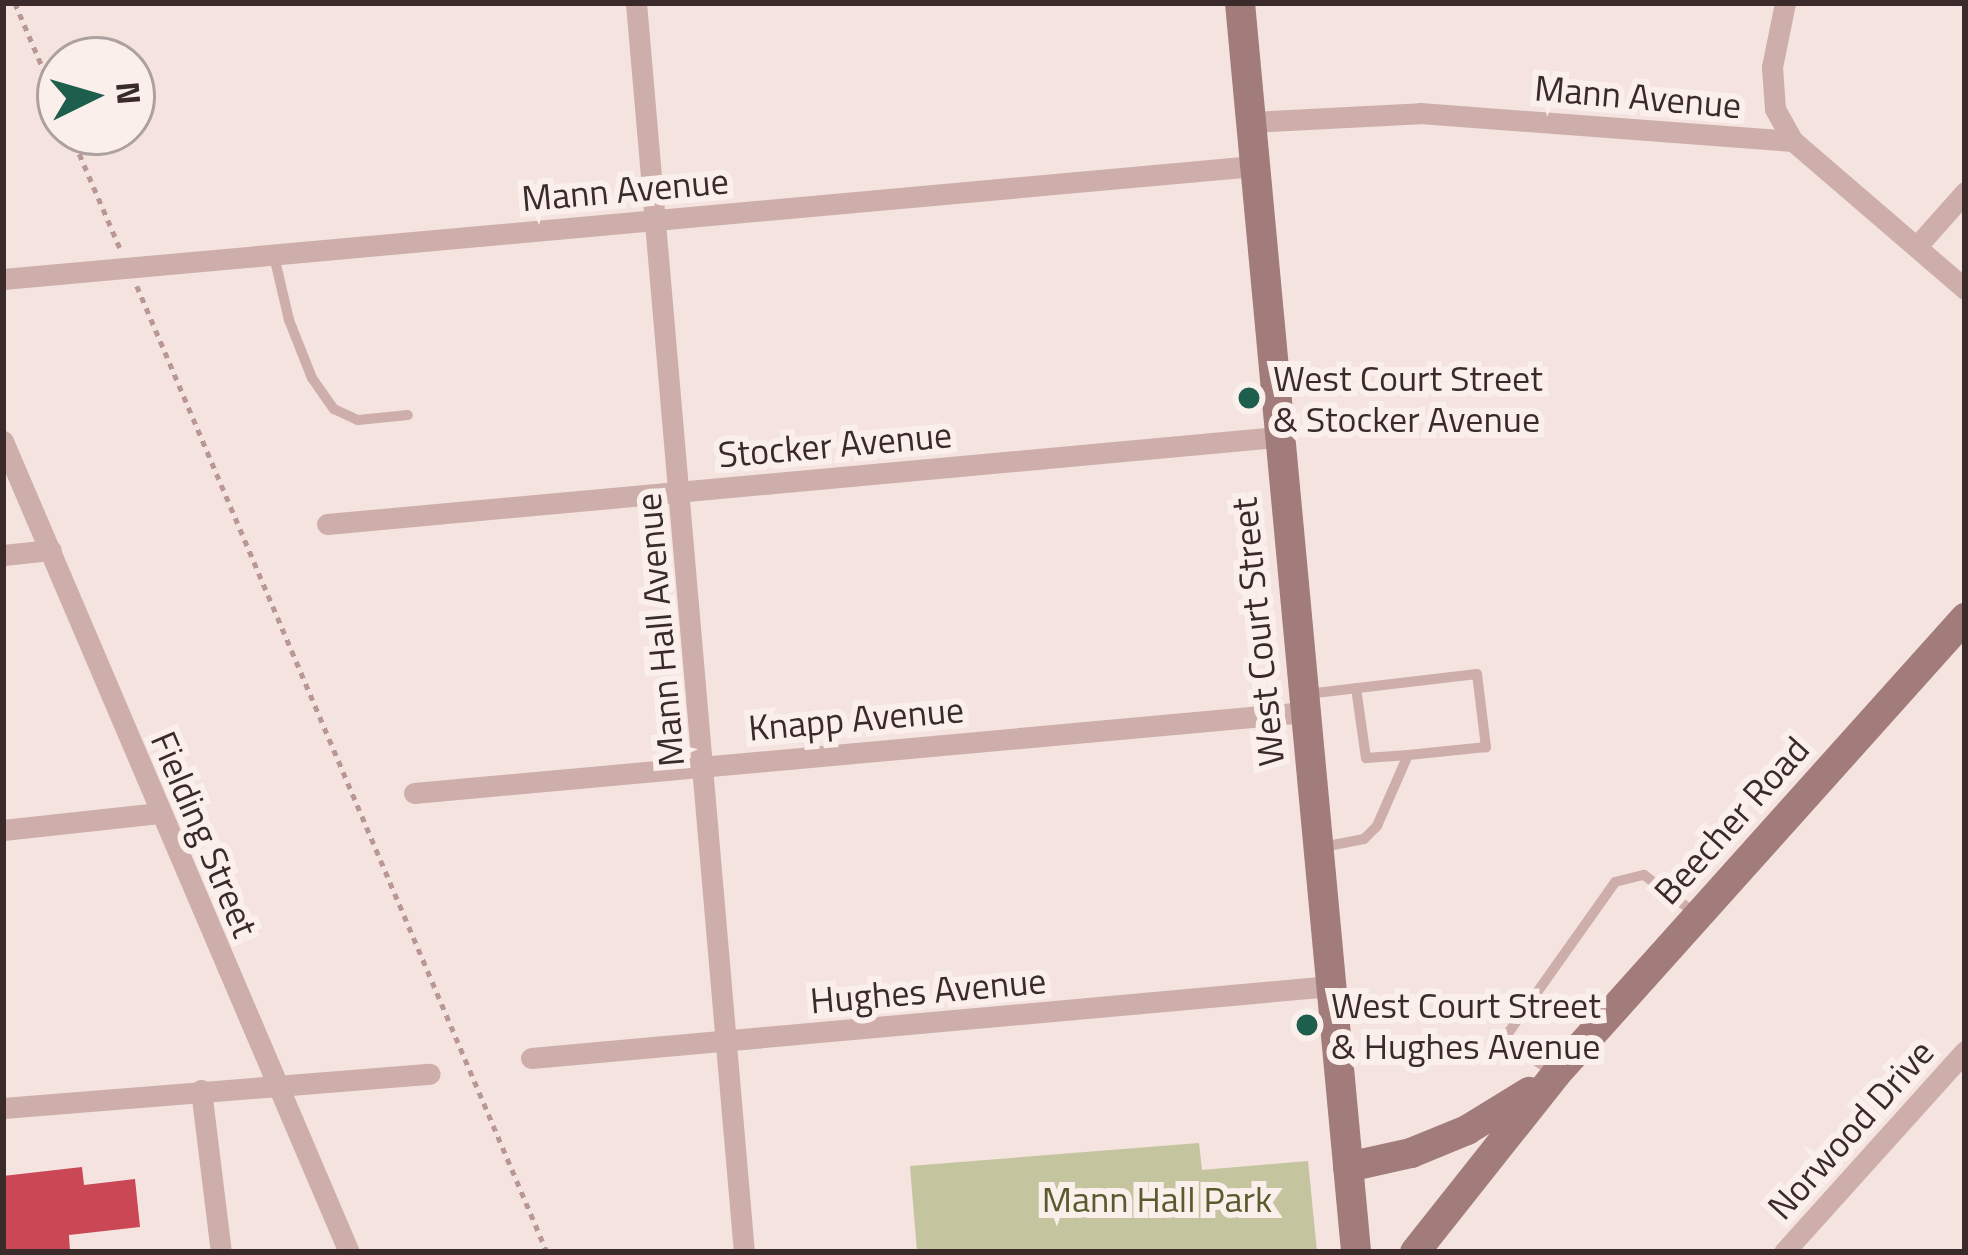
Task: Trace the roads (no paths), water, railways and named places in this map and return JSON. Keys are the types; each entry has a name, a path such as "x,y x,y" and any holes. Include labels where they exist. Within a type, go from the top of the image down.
{"street":[{"name":"Mann Hall Avenue","path":"636,3 744,1252"},
{"name":"West Court Street","path":"1240,3 1356,1252"},
{"path":"1785,3 1772,67 1775,109 1792,141 1965,289"},
{"name":"Mann Avenue","path":"1251,122 1420,113 1792,141"},
{"name":"Mann Avenue","path":"3,279 1254,166"},
{"path":"1918,245 1965,192"},
{"name":"Stocker Avenue","path":"327,524 1277,437"},
{"name":"Fielding Street","path":"3,441 349,1252"},
{"path":"3,555 51,550"},
{"name":"Beecher Road","path":"1415,1252 1556,1074 1965,619"},
{"name":"Knapp Avenue","path":"414,793 1304,703"},
{"path":"3,830 159,814"},
{"name":"Hughes Avenue","path":"531,1058 1331,986"},
{"name":"Norwood Drive","path":"1784,1252 1965,1051"},
{"path":"3,1108 430,1074"},
{"name":"Beecher Road","path":"1348,1166 1411,1153 1467,1130 1556,1074"},
{"path":"201,1090 221,1252"}],"lane":[{"path":"273,253 289,320 312,378 334,409 358,420 408,415"},
{"path":"1304,703 1356,688 1477,674 1486,747 1366,758 1356,688"},
{"path":"1318,848 1364,839 1377,826 1408,755"},
{"path":"1556,1074 1504,1039 1616,882 1644,875 1697,915"}],"place":[{"name":"West Court Street & Stocker Avenue","path":"1249,398"},
{"name":"West Court Street & Hughes Avenue","path":"1307,1025"}],"park label":[{"name":"Mann Hall Park","path":"1157,1199"}]}
